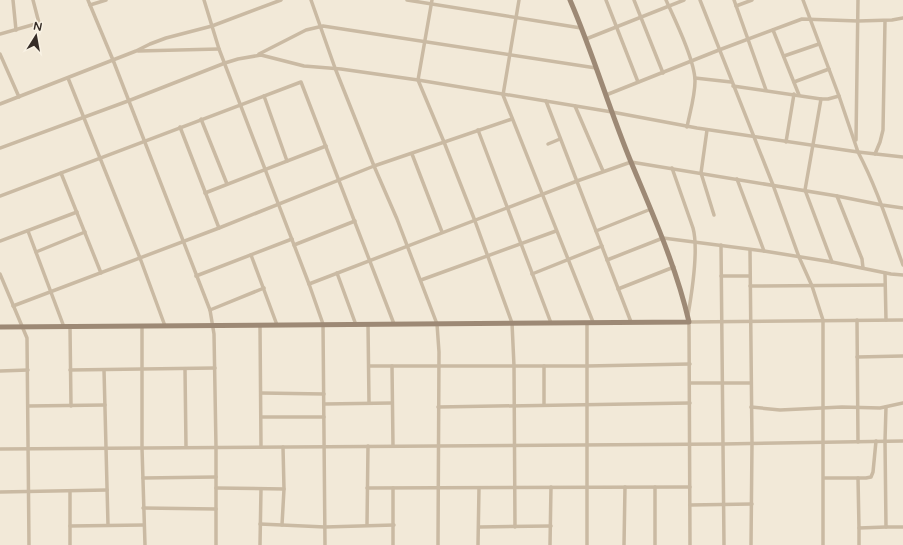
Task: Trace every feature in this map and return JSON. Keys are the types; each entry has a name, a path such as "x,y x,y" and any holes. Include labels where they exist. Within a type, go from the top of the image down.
{"street":[{"path":"13,0 16,30"},
{"path":"0,34 39,23 33,0"},
{"path":"88,0 113,60 210,310 213,326 215,368 216,545"},
{"path":"90,5 106,0"},
{"path":"204,0 219,49 323,324 326,497 325,545"},
{"path":"0,104 166,38 212,26 281,0"},
{"path":"311,0 335,68 421,280 437,324 439,488 438,545"},
{"path":"407,0 432,2 516,18 582,28"},
{"path":"519,0 503,95 590,323 587,366 587,545"},
{"path":"570,0 582,28 631,162 674,267 690,322 690,545"},
{"path":"606,0 638,82"},
{"path":"634,0 663,73"},
{"path":"666,0 691,61 695,78 687,126"},
{"path":"586,39 684,0"},
{"path":"700,0 773,186 799,257 812,286 823,320 823,545"},
{"path":"734,0 766,90"},
{"path":"736,6 752,0"},
{"path":"803,0 858,152 882,205 903,265"},
{"path":"856,146 858,0"},
{"path":"432,2 418,80 475,221 512,323 515,405 515,527"},
{"path":"606,95 802,19 885,21 903,18"},
{"path":"875,154 883,130 885,21"},
{"path":"0,148 128,101 225,63 258,55 306,30 320,26 596,68"},
{"path":"773,30 799,95"},
{"path":"784,56 819,44"},
{"path":"136,51 219,49"},
{"path":"0,54 19,97"},
{"path":"258,55 304,66 335,68 418,80 612,112 754,138 903,157"},
{"path":"794,82 828,69"},
{"path":"68,78 140,258 165,327"},
{"path":"695,78 826,100 839,96"},
{"path":"0,196 301,82 340,180 394,324"},
{"path":"786,142 794,94"},
{"path":"264,96 287,161"},
{"path":"821,99 805,190 832,262"},
{"path":"546,101 631,322"},
{"path":"575,106 603,171"},
{"path":"201,119 227,184"},
{"path":"12,306 219,228 374,166 512,119"},
{"path":"180,127 219,228"},
{"path":"478,130 551,323"},
{"path":"707,130 701,173 714,214"},
{"path":"548,144 560,139"},
{"path":"205,193 326,146"},
{"path":"412,154 442,232"},
{"path":"309,284 542,194 631,162 805,190 903,208"},
{"path":"672,168 694,228 695,242 693,283 688,315"},
{"path":"61,173 101,272"},
{"path":"737,179 764,252"},
{"path":"837,196 862,259 863,268"},
{"path":"596,231 651,209"},
{"path":"0,241 77,212"},
{"path":"294,246 355,220"},
{"path":"28,231 51,291 67,327 71,406"},
{"path":"421,280 556,231"},
{"path":"36,252 85,232"},
{"path":"607,260 663,238 832,262 885,273 903,275"},
{"path":"196,276 292,239"},
{"path":"532,274 602,246"},
{"path":"721,246 724,545"},
{"path":"750,250 752,443 751,545"},
{"path":"251,255 278,325"},
{"path":"618,289 674,267"},
{"path":"337,273 356,325"},
{"path":"885,273 886,320"},
{"path":"0,274 12,306 24,327 27,338 29,545"},
{"path":"722,276 750,276"},
{"path":"750,286 885,285"},
{"path":"210,310 264,288"},
{"path":"857,320 858,442"},
{"path":"0,327 165,327 323,324 356,325 903,320"},
{"path":"368,324 369,403"},
{"path":"260,325 261,447"},
{"path":"142,327 142,448 145,545"},
{"path":"857,357 903,356"},
{"path":"369,366 587,366 690,364"},
{"path":"392,366 393,446"},
{"path":"544,366 544,405"},
{"path":"70,370 215,368"},
{"path":"185,369 186,447"},
{"path":"0,371 28,370"},
{"path":"104,370 108,525"},
{"path":"690,383 751,383"},
{"path":"261,394 324,394"},
{"path":"324,404 392,403"},
{"path":"438,407 690,403"},
{"path":"751,407 780,410 823,407 886,407 903,403"},
{"path":"28,406 105,405"},
{"path":"886,407 886,527"},
{"path":"261,417 324,417"},
{"path":"0,449 722,444 903,441"},
{"path":"824,478 869,478 872,475 876,442"},
{"path":"367,525 368,446"},
{"path":"282,525 284,489 283,447"},
{"path":"143,478 216,477"},
{"path":"858,478 859,545"},
{"path":"550,545 551,487"},
{"path":"624,545 625,487"},
{"path":"655,487 655,545"},
{"path":"368,488 690,487"},
{"path":"216,488 284,489"},
{"path":"393,488 393,545"},
{"path":"478,545 480,527 479,488"},
{"path":"260,545 261,489"},
{"path":"0,492 107,490"},
{"path":"70,491 70,545"},
{"path":"690,505 752,504"},
{"path":"144,508 216,509"},
{"path":"260,524 325,527 394,525"},
{"path":"70,526 144,525"},
{"path":"480,527 551,526"},
{"path":"859,528 903,527"}]}
